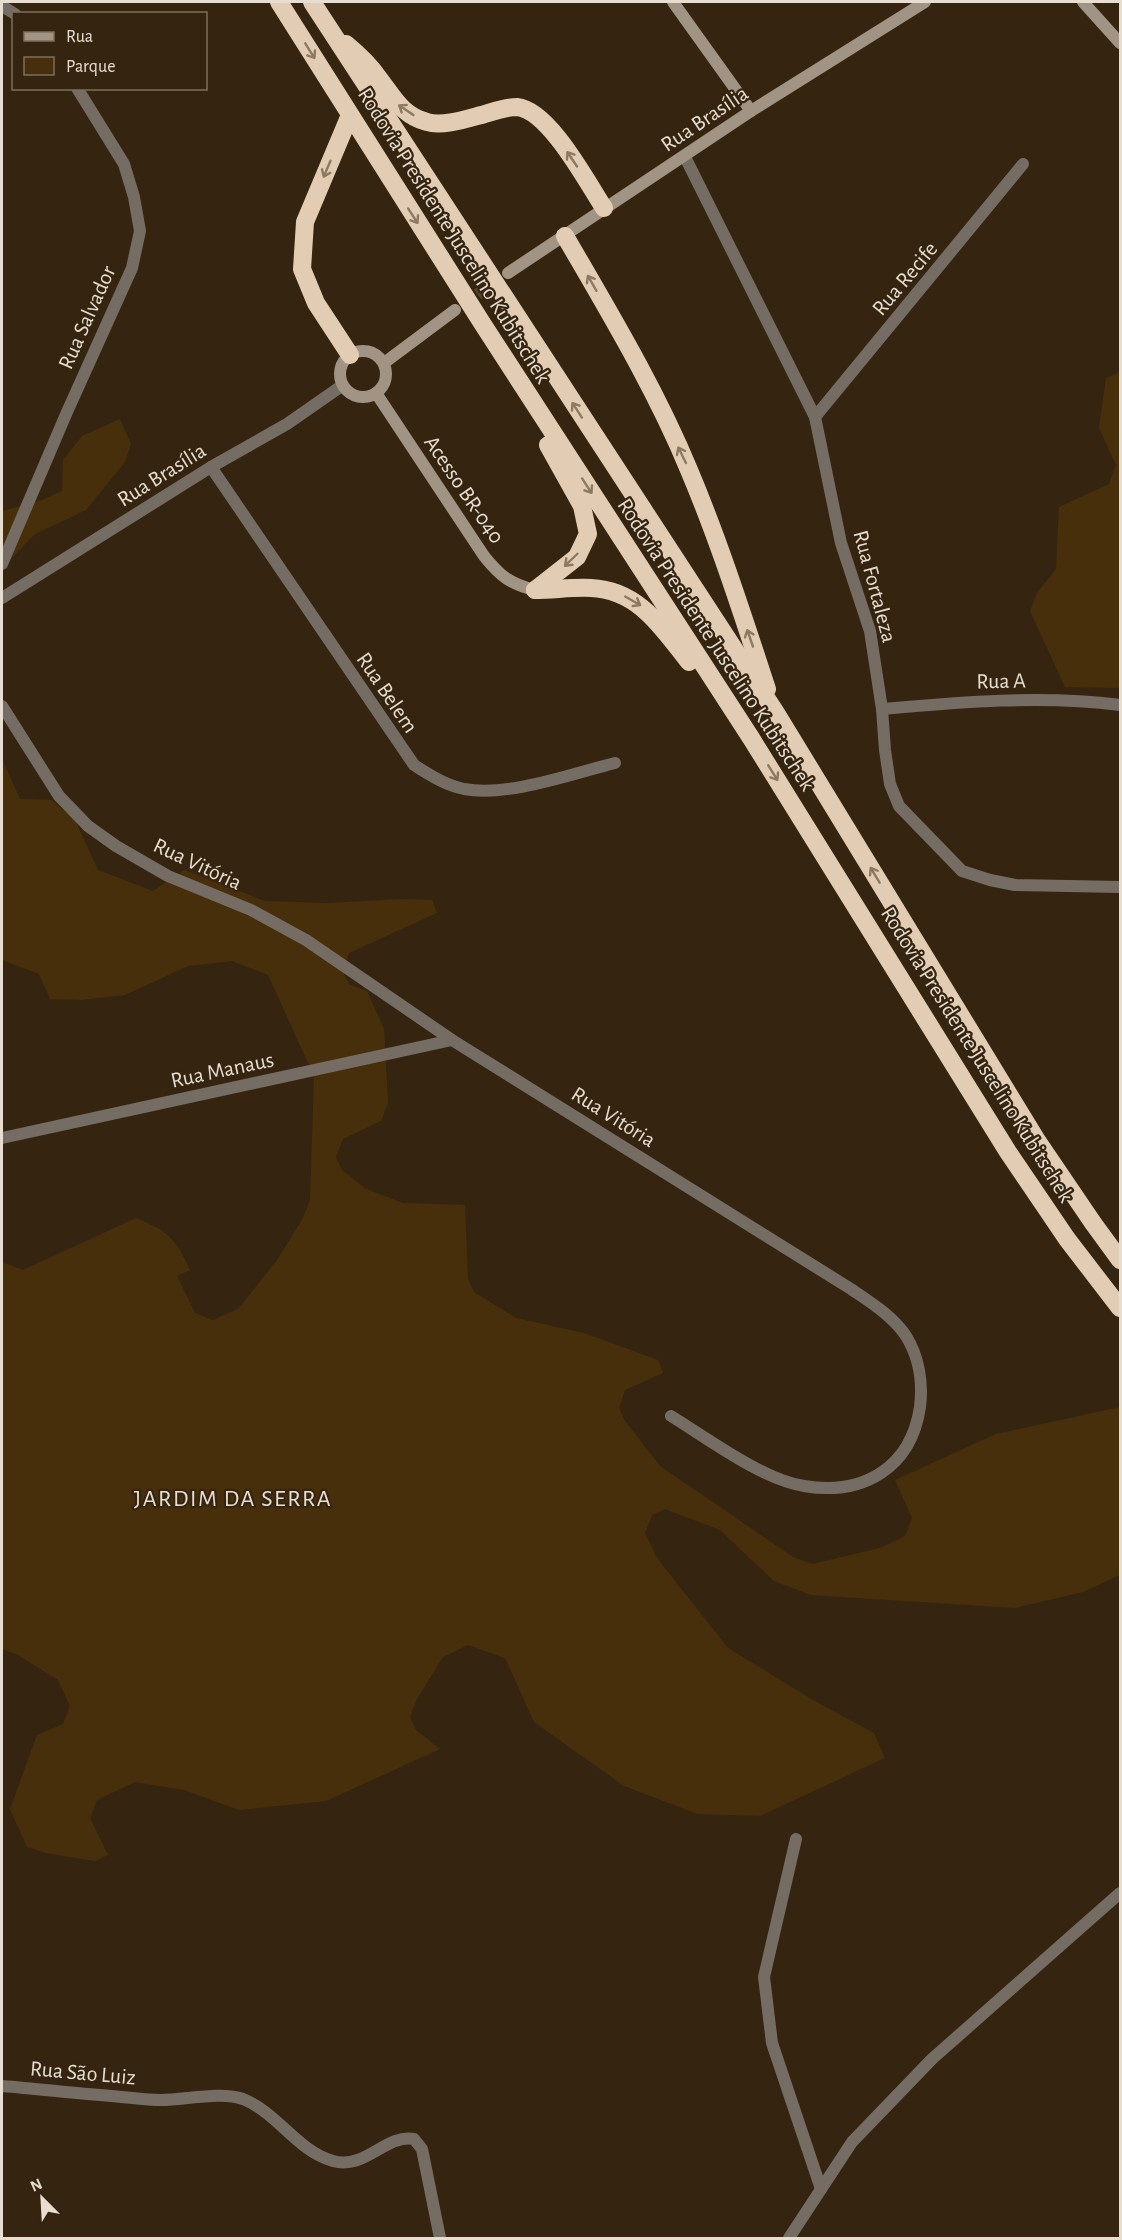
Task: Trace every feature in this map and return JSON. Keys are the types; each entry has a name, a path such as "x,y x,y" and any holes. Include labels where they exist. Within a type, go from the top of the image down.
{"highway":[{"name":"Rodovia Presidente Juscelino Kubitschek","path":"279,2 482,323 751,738 1008,1152 1067,1239 1120,1308"},
{"name":"Rodovia Presidente Juscelino Kubitschek","path":"312,2 776,713 1036,1139 1120,1260"},
{"path":"330,30 365,61 396,104 428,123 445,123 504,108 518,107 534,113 552,129 604,208"},
{"path":"350,115 306,222 302,269 316,303 350,355"},
{"path":"565,236 632,351 689,469 724,561 776,713"},
{"path":"482,323 582,506 586,520 588,534 577,557 535,590"},
{"path":"535,590 593,588 618,593 638,603 654,618 751,738"}],"street":[{"path":"673,2 751,111"},
{"name":"Rua Brasília","path":"508,273 751,111 925,2"},
{"path":"1083,2 1120,43"},
{"name":"Rua Salvador","path":"2,564 132,268 140,231 134,197 124,164 78,90"},
{"name":"Rua Fortaleza","path":"685,157 815,417 842,543 870,631 890,784 899,806 962,872 1015,885 1120,887"},
{"name":"Rua Recife","path":"815,417 1023,164"},
{"path":"384,363 455,310"},
{"path":"364,351 372,352 384,363 385,383 376,393 362,397 354,395 343,385 340,372 350,355 364,351"},
{"name":"Rua Brasília","path":"2,598 212,467 287,424 343,385"},
{"name":"Acesso BR-040","path":"376,393 484,556 499,574 518,586 535,590"},
{"name":"Rua Belem","path":"212,467 414,765 440,781 465,789 515,789 615,763"},
{"name":"Rua A","path":"882,709 963,702 1032,701 1120,705"},
{"name":"Rua Vitória","path":"2,706 59,796 88,826 116,846 168,876 251,910 306,940 452,1040 851,1288 885,1313 906,1336 919,1366 918,1419 908,1447 886,1469 860,1484 832,1489 803,1486 774,1478 671,1416"},
{"name":"Rua Manaus","path":"2,1138 452,1040"},
{"path":"796,1839 764,1977 772,2043 821,2189"},
{"path":"789,2238 852,2142 932,2059 1120,1893"},
{"name":"Rua São Luiz","path":"2,2086 160,2100 242,2098 261,2109 307,2148 332,2161 355,2162 398,2141 406,2138 414,2139 422,2149 440,2238"}],"green space":[{"path":"1120,372 1120,688 1065,687 1030,611 1037,593 1056,569 1059,507 1109,484 1116,465 1099,428 1106,378"},
{"path":"120,419 131,444 125,462 86,510 35,534 2,568 2,511 37,502 62,491 63,460 82,436"},
{"path":"2,759 20,799 51,800 75,820 98,870 153,891 185,870 265,901 326,903 401,899 432,900 437,913 349,953 343,972 349,984 367,991 384,1029 388,1103 381,1121 343,1139 336,1157 342,1170 366,1189 403,1203 465,1205 468,1279 474,1292 516,1318 584,1333 658,1360 663,1373 625,1390 619,1408 625,1421 660,1466 793,1557 812,1564 880,1548 905,1536 912,1518 895,1480 996,1434 1120,1407 1120,1575 1083,1592 1015,1608 811,1595 774,1581 720,1530 665,1509 652,1515 645,1533 657,1558 728,1648 813,1700 874,1733 885,1758 760,1816 698,1814 624,1786 534,1722 505,1658 468,1645 443,1657 417,1699 410,1717 416,1730 440,1749 326,1801 239,1810 184,1790 135,1782 97,1800 90,1818 108,1855 95,1861 46,1853 27,1847 10,1809 37,1735 63,1724 70,1706 58,1680 16,1654 2,1649 2,1257 4,1263 23,1270 136,1218 156,1227 170,1237 180,1251 190,1270 177,1276 195,1313 213,1320 238,1309 277,1260 303,1218 310,1200 314,1076 268,975 232,961 188,966 125,995 81,1000 50,999 39,974 2,960"}],"tunnel":[{"path":"463,305 500,278"}],"district":[{"name":"JARDIM DA SERRA","path":"233,1498"}]}
